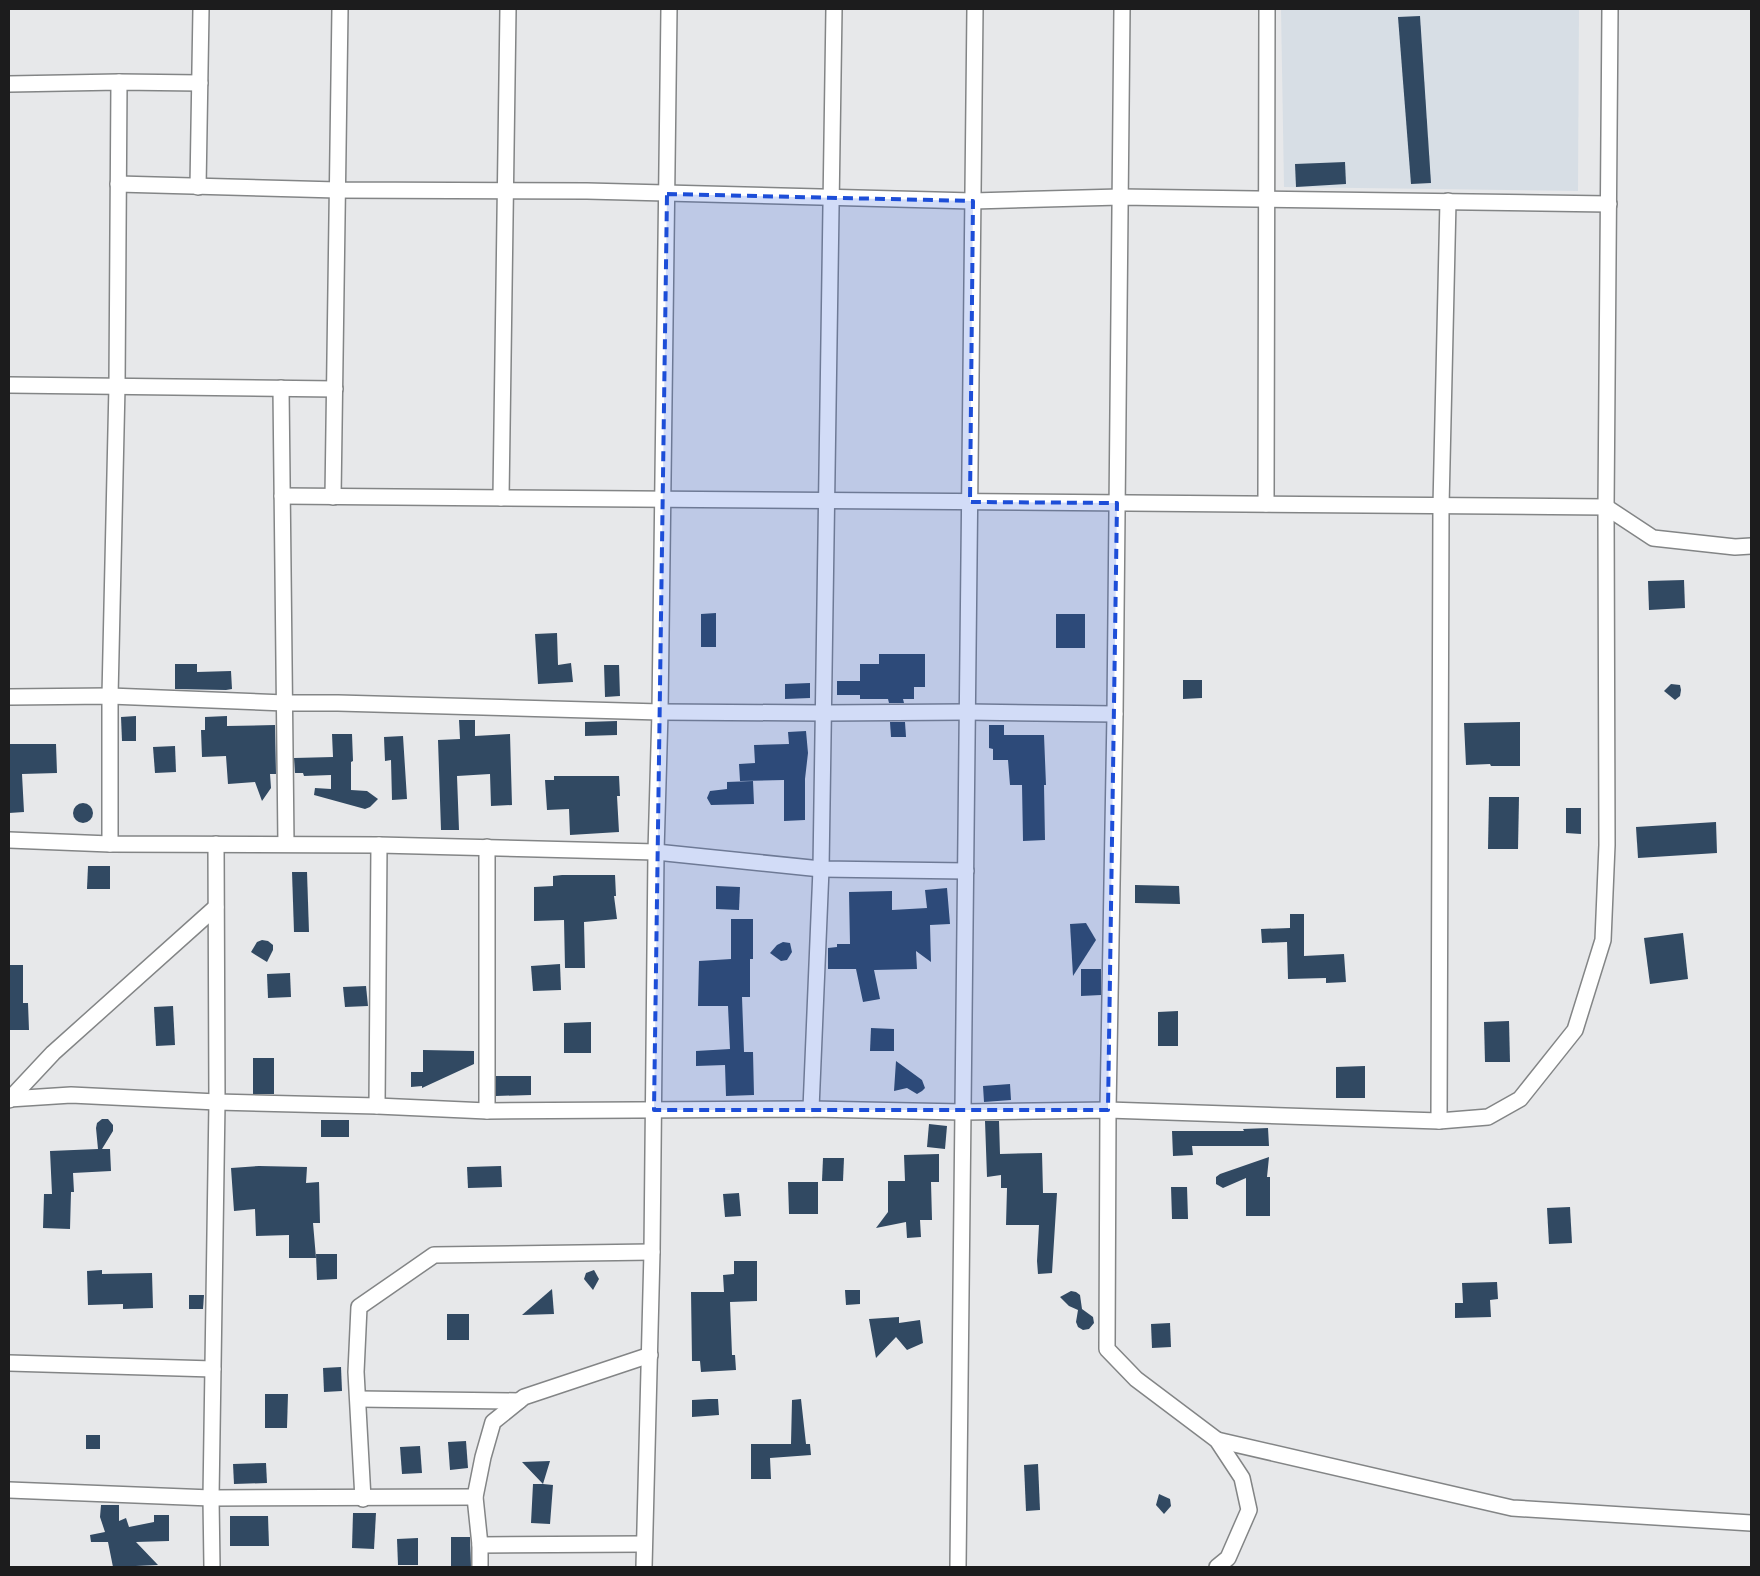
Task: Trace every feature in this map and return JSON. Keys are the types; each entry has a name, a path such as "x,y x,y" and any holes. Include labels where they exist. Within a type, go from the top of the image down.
{"street":[{"path":"198,188 201,9"},
{"path":"334,496 340,9"},
{"path":"501,498 508,9"},
{"path":"644,1567 643,1544 652,1252 669,9"},
{"path":"811,1109 821,869 834,9"},
{"path":"958,1567 974,9"},
{"path":"1122,9 1115,714 1108,1110 1107,1350 1136,1379 1217,1440 1242,1478 1249,1510 1228,1558 1217,1567"},
{"path":"1266,504 1267,9"},
{"path":"9,1100 71,1095 217,1102 488,1110 811,1109 963,1112 1108,1110 1439,1121 1488,1117 1520,1099 1574,1030 1603,940 1607,845 1606,507 1610,9"},
{"path":"9,84 119,82 200,84"},
{"path":"110,844 110,696 117,386 119,82"},
{"path":"118,184 198,188 587,191 973,201 1120,197 1609,204"},
{"path":"1439,1121 1441,506 1448,201"},
{"path":"9,385 335,389"},
{"path":"281,388 286,844"},
{"path":"282,496 1606,507 1653,538 1735,547 1751,546"},
{"path":"9,697 110,696 285,703 660,712 1115,714"},
{"path":"9,840 110,844 378,845 656,852 821,869 966,871"},
{"path":"212,1567 211,1498 217,1102 216,844"},
{"path":"377,1106 378,845"},
{"path":"487,847 488,1110"},
{"path":"9,1100 53,1053 216,907"},
{"path":"363,1499 356,1372 359,1307 434,1255 652,1252"},
{"path":"480,1567 480,1545 475,1498 483,1457 493,1422 524,1397 650,1355"},
{"path":"9,1362 213,1369"},
{"path":"358,1399 519,1400"},
{"path":"1217,1440 1512,1508 1751,1523"},
{"path":"9,1490 211,1498 475,1498"},
{"path":"480,1545 643,1544"}],"highlighted area":[{"path":"667,194 973,201 970,502 1117,503 1108,1110 654,1110"}],"shaded area":[{"path":"1281,9 1579,9 1578,191 1284,187"}],"building":[{"path":"1420,16 1431,183 1411,184 1398,17"},
{"path":"1345,162 1346,184 1296,187 1295,164"},
{"path":"1684,580 1685,608 1649,610 1648,581"},
{"path":"716,613 716,647 701,647 701,614"},
{"path":"1056,614 1085,614 1085,648 1056,648"},
{"path":"557,633 558,665 571,663 573,682 538,684 535,634"},
{"path":"879,654 925,654 925,687 914,687 914,699 903,699 904,703 889,703 888,699 860,699 860,695 837,695 837,681 860,681 860,664 879,664"},
{"path":"175,664 197,664 197,672 231,671 232,689 175,689"},
{"path":"604,665 619,665 620,696 605,697"},
{"path":"1183,680 1202,680 1202,698 1183,699"},
{"path":"810,683 810,698 785,699 785,684"},
{"path":"1671,684 1680,685 1680,696 1675,700 1664,691"},
{"path":"136,716 136,741 122,741 121,717"},
{"path":"227,716 227,726 275,725 276,774 270,774 271,788 262,801 255,782 228,784 226,756 202,757 201,730 205,730 205,717"},
{"path":"459,720 475,720 475,736 510,734 512,805 491,806 490,774 457,776 459,830 441,830 438,740 460,739"},
{"path":"617,721 617,735 585,736 585,722"},
{"path":"890,722 905,722 906,737 891,737"},
{"path":"1520,722 1520,766 1466,765 1464,723"},
{"path":"989,725 1004,725 1004,735 1044,735 1046,785 1044,785 1045,840 1023,841 1022,785 1010,785 1008,760 993,760 993,749 989,748"},
{"path":"806,731 808,753 805,779 805,820 784,821 784,780 740,781 739,764 755,763 754,745 789,744 788,732"},
{"path":"332,734 352,734 351,790 367,791 378,799 370,807 365,809 314,795 315,788 331,789 331,775 304,776 303,773 295,773 294,758 333,757"},
{"path":"403,736 407,799 392,800 391,760 385,761 384,737"},
{"path":"9,744 56,744 57,773 22,774 24,812 9,813"},
{"path":"175,746 176,772 155,773 153,747"},
{"path":"554,776 619,776 620,796 617,796 619,832 570,835 569,809 547,810 545,780 554,780"},
{"path":"753,781 754,804 711,805 707,798 710,791 727,789 727,782"},
{"path":"1489,797 1519,797 1518,849 1488,849"},
{"path":"83,803 90,806 93,813 90,820 83,823 76,820 73,813 76,806"},
{"path":"1566,808 1581,808 1581,834 1566,833"},
{"path":"1716,822 1717,853 1638,858 1636,827"},
{"path":"88,866 110,866 110,889 87,889"},
{"path":"292,872 307,872 309,932 294,932"},
{"path":"615,875 616,896 614,896 617,919 584,922 585,968 565,968 564,920 534,921 534,887 553,886 553,876"},
{"path":"1135,885 1179,886 1180,904 1135,903"},
{"path":"716,886 740,887 739,910 716,909"},
{"path":"947,888 950,924 930,925 931,962 916,951 917,969 874,970 880,999 863,1002 856,969 828,969 828,948 837,947 837,944 850,944 849,892 892,891 892,910 927,908 925,890"},
{"path":"1290,914 1304,914 1304,956 1344,954 1346,982 1326,983 1326,978 1288,979 1287,942 1262,943 1261,929 1290,928"},
{"path":"731,919 753,919 753,959 750,959 750,997 742,997 744,1052 753,1052 754,1095 726,1096 725,1065 696,1066 696,1051 730,1049 728,1006 698,1006 699,961 731,959"},
{"path":"1086,923 1096,940 1073,976 1070,924"},
{"path":"1683,933 1688,979 1650,984 1644,938"},
{"path":"262,940 268,941 273,945 273,950 267,962 251,952 257,942"},
{"path":"783,942 790,943 792,952 787,960 781,961 770,953 777,945"},
{"path":"560,964 561,990 533,991 531,966"},
{"path":"9,965 23,965 23,1003 28,1003 29,1030 9,1030"},
{"path":"1081,969 1101,969 1101,995 1081,996"},
{"path":"290,973 291,997 268,998 267,974"},
{"path":"366,986 368,1006 345,1007 343,987"},
{"path":"173,1006 175,1045 156,1046 154,1007"},
{"path":"1178,1011 1178,1046 1158,1046 1158,1012"},
{"path":"1509,1021 1510,1062 1485,1062 1484,1022"},
{"path":"591,1022 591,1053 564,1053 564,1023"},
{"path":"871,1028 894,1029 894,1051 870,1051"},
{"path":"423,1050 474,1051 474,1064 422,1088 422,1086 411,1087 411,1072 423,1072"},
{"path":"253,1058 274,1058 274,1094 253,1094"},
{"path":"896,1061 922,1080 925,1088 922,1091 917,1094 907,1088 894,1091"},
{"path":"1365,1066 1365,1098 1336,1098 1336,1067"},
{"path":"496,1076 531,1076 531,1095 496,1096"},
{"path":"1010,1084 1011,1100 984,1102 983,1086"},
{"path":"102,1119 108,1119 113,1125 113,1131 102,1149 110,1149 111,1171 73,1173 74,1192 71,1192 70,1229 43,1228 44,1194 52,1194 50,1151 98,1149 96,1128 97,1123"},
{"path":"321,1120 349,1120 349,1137 321,1137"},
{"path":"985,1121 999,1121 1000,1154 1042,1153 1043,1193 1057,1193 1052,1273 1038,1274 1039,1225 1006,1225 1007,1188 1001,1188 1001,1175 987,1177"},
{"path":"929,1124 947,1126 945,1149 927,1147"},
{"path":"1268,1128 1269,1146 1192,1146 1193,1155 1173,1156 1172,1131 1244,1131 1243,1129"},
{"path":"939,1154 939,1182 931,1182 932,1220 920,1220 921,1237 907,1238 906,1222 876,1228 888,1212 888,1181 905,1181 904,1155"},
{"path":"1269,1157 1267,1177 1270,1177 1270,1216 1246,1216 1246,1178 1223,1188 1216,1184 1216,1177"},
{"path":"823,1158 844,1158 843,1181 822,1181"},
{"path":"259,1166 307,1167 306,1183 319,1182 320,1223 313,1223 316,1258 289,1258 289,1235 256,1236 255,1209 234,1211 231,1168"},
{"path":"501,1166 502,1187 468,1188 467,1167"},
{"path":"788,1182 818,1182 818,1214 789,1214"},
{"path":"1171,1187 1187,1187 1188,1219 1172,1219"},
{"path":"739,1193 741,1216 725,1217 723,1194"},
{"path":"1570,1207 1572,1243 1549,1244 1547,1208"},
{"path":"316,1254 337,1254 337,1279 317,1280"},
{"path":"734,1261 757,1261 757,1301 730,1302 732,1355 735,1355 736,1370 701,1372 700,1361 692,1361 691,1292 724,1292 723,1275 734,1274"},
{"path":"102,1270 102,1274 152,1273 153,1308 123,1309 123,1304 88,1305 87,1271"},
{"path":"594,1270 599,1279 593,1290 584,1279 586,1273"},
{"path":"1497,1282 1498,1299 1490,1300 1491,1317 1455,1318 1455,1303 1463,1303 1462,1283"},
{"path":"552,1289 554,1314 522,1315"},
{"path":"845,1290 860,1290 860,1304 846,1305"},
{"path":"1071,1291 1080,1295 1082,1309 1093,1317 1094,1323 1089,1329 1083,1330 1078,1327 1076,1322 1078,1310 1069,1306 1060,1297"},
{"path":"189,1295 204,1295 203,1309 189,1309"},
{"path":"447,1314 469,1314 469,1340 447,1340"},
{"path":"899,1317 899,1323 920,1320 923,1343 907,1350 896,1337 876,1358 869,1319"},
{"path":"1170,1323 1171,1347 1152,1348 1151,1324"},
{"path":"341,1367 342,1391 324,1392 323,1368"},
{"path":"265,1394 288,1394 287,1428 265,1428"},
{"path":"718,1399 719,1415 692,1417 692,1400"},
{"path":"801,1399 806,1444 810,1444 811,1455 770,1458 771,1479 751,1479 751,1444 791,1444 792,1400"},
{"path":"86,1435 100,1435 100,1449 86,1449"},
{"path":"466,1441 468,1468 450,1470 448,1442"},
{"path":"420,1446 422,1473 402,1474 400,1447"},
{"path":"550,1461 543,1484 522,1462"},
{"path":"266,1463 267,1483 234,1484 233,1464"},
{"path":"1038,1464 1040,1510 1026,1511 1024,1465"},
{"path":"533,1484 553,1485 550,1524 531,1523"},
{"path":"1159,1494 1170,1499 1171,1506 1164,1514 1156,1505"},
{"path":"101,1505 119,1505 119,1521 126,1518 129,1527 154,1522 154,1515 169,1515 169,1541 136,1542 158,1565 113,1567 108,1542 91,1542 90,1535 105,1532 100,1517"},
{"path":"353,1513 376,1513 374,1549 352,1548"},
{"path":"230,1516 268,1516 269,1546 230,1546"},
{"path":"451,1537 470,1537 471,1567 451,1567"},
{"path":"418,1538 418,1565 398,1565 397,1539"}]}
